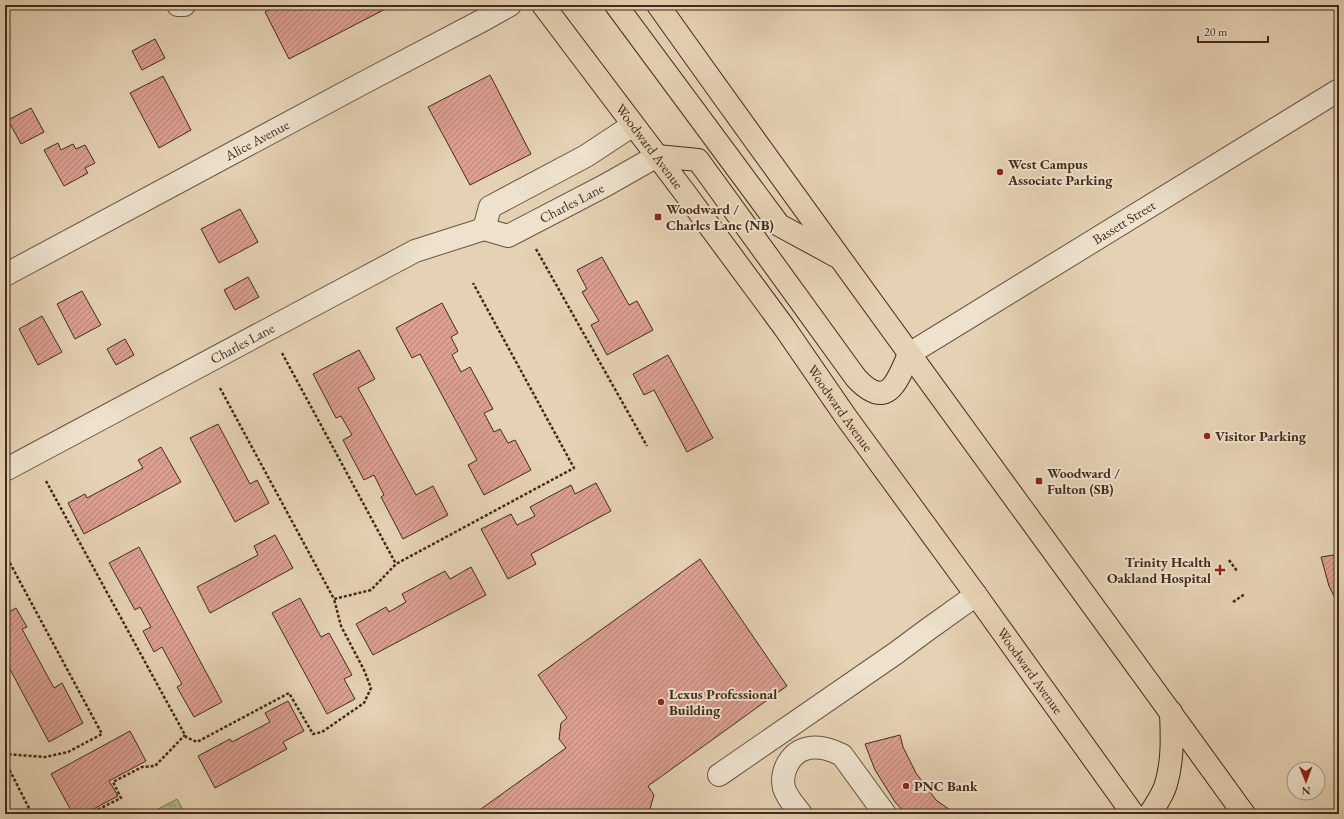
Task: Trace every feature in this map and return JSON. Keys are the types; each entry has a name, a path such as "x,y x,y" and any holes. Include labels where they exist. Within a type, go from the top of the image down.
{"main road":[{"name":"Woodward Avenue","path":"543,5 784,327 846,417 1133,814"},
{"path":"616,5 779,225 841,258"},
{"path":"658,5 909,354 1022,507 1244,814"},
{"path":"657,156 698,160 863,386 871,391 882,392 888,390 899,379 909,354"},
{"path":"1150,814 1162,794 1170,768 1172,734 1171,712"}],"street":[{"path":"178,5 184,5"},
{"name":"Alice Avenue","path":"5,275 510,5"},
{"name":"Bassett Street","path":"909,354 1339,90"},
{"path":"484,229 490,207 586,156 633,125"},
{"name":"Charles Lane","path":"5,470 415,251 484,229 508,236 606,185 657,156"},
{"path":"719,775 896,653 976,595"},
{"path":"800,814 784,788 784,771 793,756 799,751 820,747 842,755 885,814"}],"path":[{"path":"536,249 647,446"},
{"path":"334,599 372,590 396,564 574,468 473,283"},
{"path":"282,353 396,564"},
{"path":"46,481 186,737 198,742 289,693 313,734 322,732 364,703 371,688 364,670 341,626 334,599 220,388"},
{"path":"5,554 102,734 68,752 60,754 45,757 5,754"},
{"path":"1229,560 1237,571"},
{"path":"1233,602 1245,594"},
{"path":"89,814 122,798 113,782 142,767 155,766 185,735"},
{"path":"5,761 32,814"}],"green space":[{"path":"177,799 185,814 149,814"}],"building":[{"path":"279,5 393,5 289,59 265,12"},
{"path":"5,31 10,39 5,42"},
{"path":"155,39 165,58 142,70 132,51"},
{"path":"490,75 531,154 470,185 428,107"},
{"path":"163,76 191,130 159,148 130,93"},
{"path":"31,108 44,132 21,144 8,120"},
{"path":"58,143 61,150 73,144 76,149 85,145 95,163 85,168 88,173 64,186 44,150"},
{"path":"240,209 258,242 219,263 201,229"},
{"path":"602,257 629,305 637,301 653,330 607,355 591,325 599,321 582,292 587,289 577,270"},
{"path":"248,277 259,297 235,310 224,290"},
{"path":"82,291 101,325 75,339 57,304"},
{"path":"442,303 458,333 451,337 458,351 452,355 461,372 470,367 493,409 484,413 494,432 500,429 508,443 515,440 531,470 484,495 468,465 477,460 420,354 412,358 396,328"},
{"path":"42,316 62,352 38,365 19,329"},
{"path":"125,339 134,355 116,365 107,349"},
{"path":"359,350 375,379 358,388 416,495 433,486 448,515 403,539 381,497 384,495 374,475 364,480 343,440 352,435 341,416 336,418 313,374"},
{"path":"668,355 713,438 687,452 654,390 644,395 633,374"},
{"path":"218,424 250,484 257,480 269,503 235,522 190,438"},
{"path":"161,447 181,482 84,534 68,503 85,494 87,498 143,468 138,460"},
{"path":"596,483 611,511 531,554 536,564 508,579 481,529 511,514 517,525 535,516 530,507 571,485 575,494"},
{"path":"275,535 293,568 210,613 197,587 258,555 254,546"},
{"path":"139,547 222,702 194,717 177,687 182,684 162,647 154,652 143,631 151,627 140,607 135,610 109,563"},
{"path":"1334,555 1339,573 1339,606 1329,586 1321,557"},
{"name":"Lexus Professional Building","path":"700,559 787,686 648,786 654,795 647,814 474,814 566,748 559,739 561,723 567,718 538,675"},
{"path":"5,566 10,575 5,577"},
{"path":"471,567 486,595 373,655 356,624 386,607 389,612 406,602 402,594 445,571 450,579"},
{"path":"300,598 321,637 329,633 352,675 344,679 355,699 327,714 272,613"},
{"path":"16,608 27,627 22,629 54,688 62,683 83,723 49,742 5,660 5,614"},
{"path":"288,701 304,731 283,742 287,749 215,788 198,756 230,739 232,742 270,722 265,713"},
{"path":"130,731 146,761 109,781 118,796 84,814 73,814 51,774"},
{"name":"PNC Bank","path":"900,735 903,747 916,773 936,800 953,812 951,814 906,814 895,802 875,770 865,744"},
{"path":"5,804 11,814 5,814"}],"place":[{"name":"West Campus Associate Parking","path":"1000,172"},
{"name":"Woodward / Charles Lane (NB)","path":"658,217"},
{"name":"Visitor Parking","path":"1207,436"},
{"name":"Woodward / Fulton (SB)","path":"1039,481"},
{"name":"Trinity Health Oakland Hospital","path":"1220,570"},
{"name":"Lexus Professional Building","path":"661,702"},
{"name":"PNC Bank","path":"906,786"}]}
